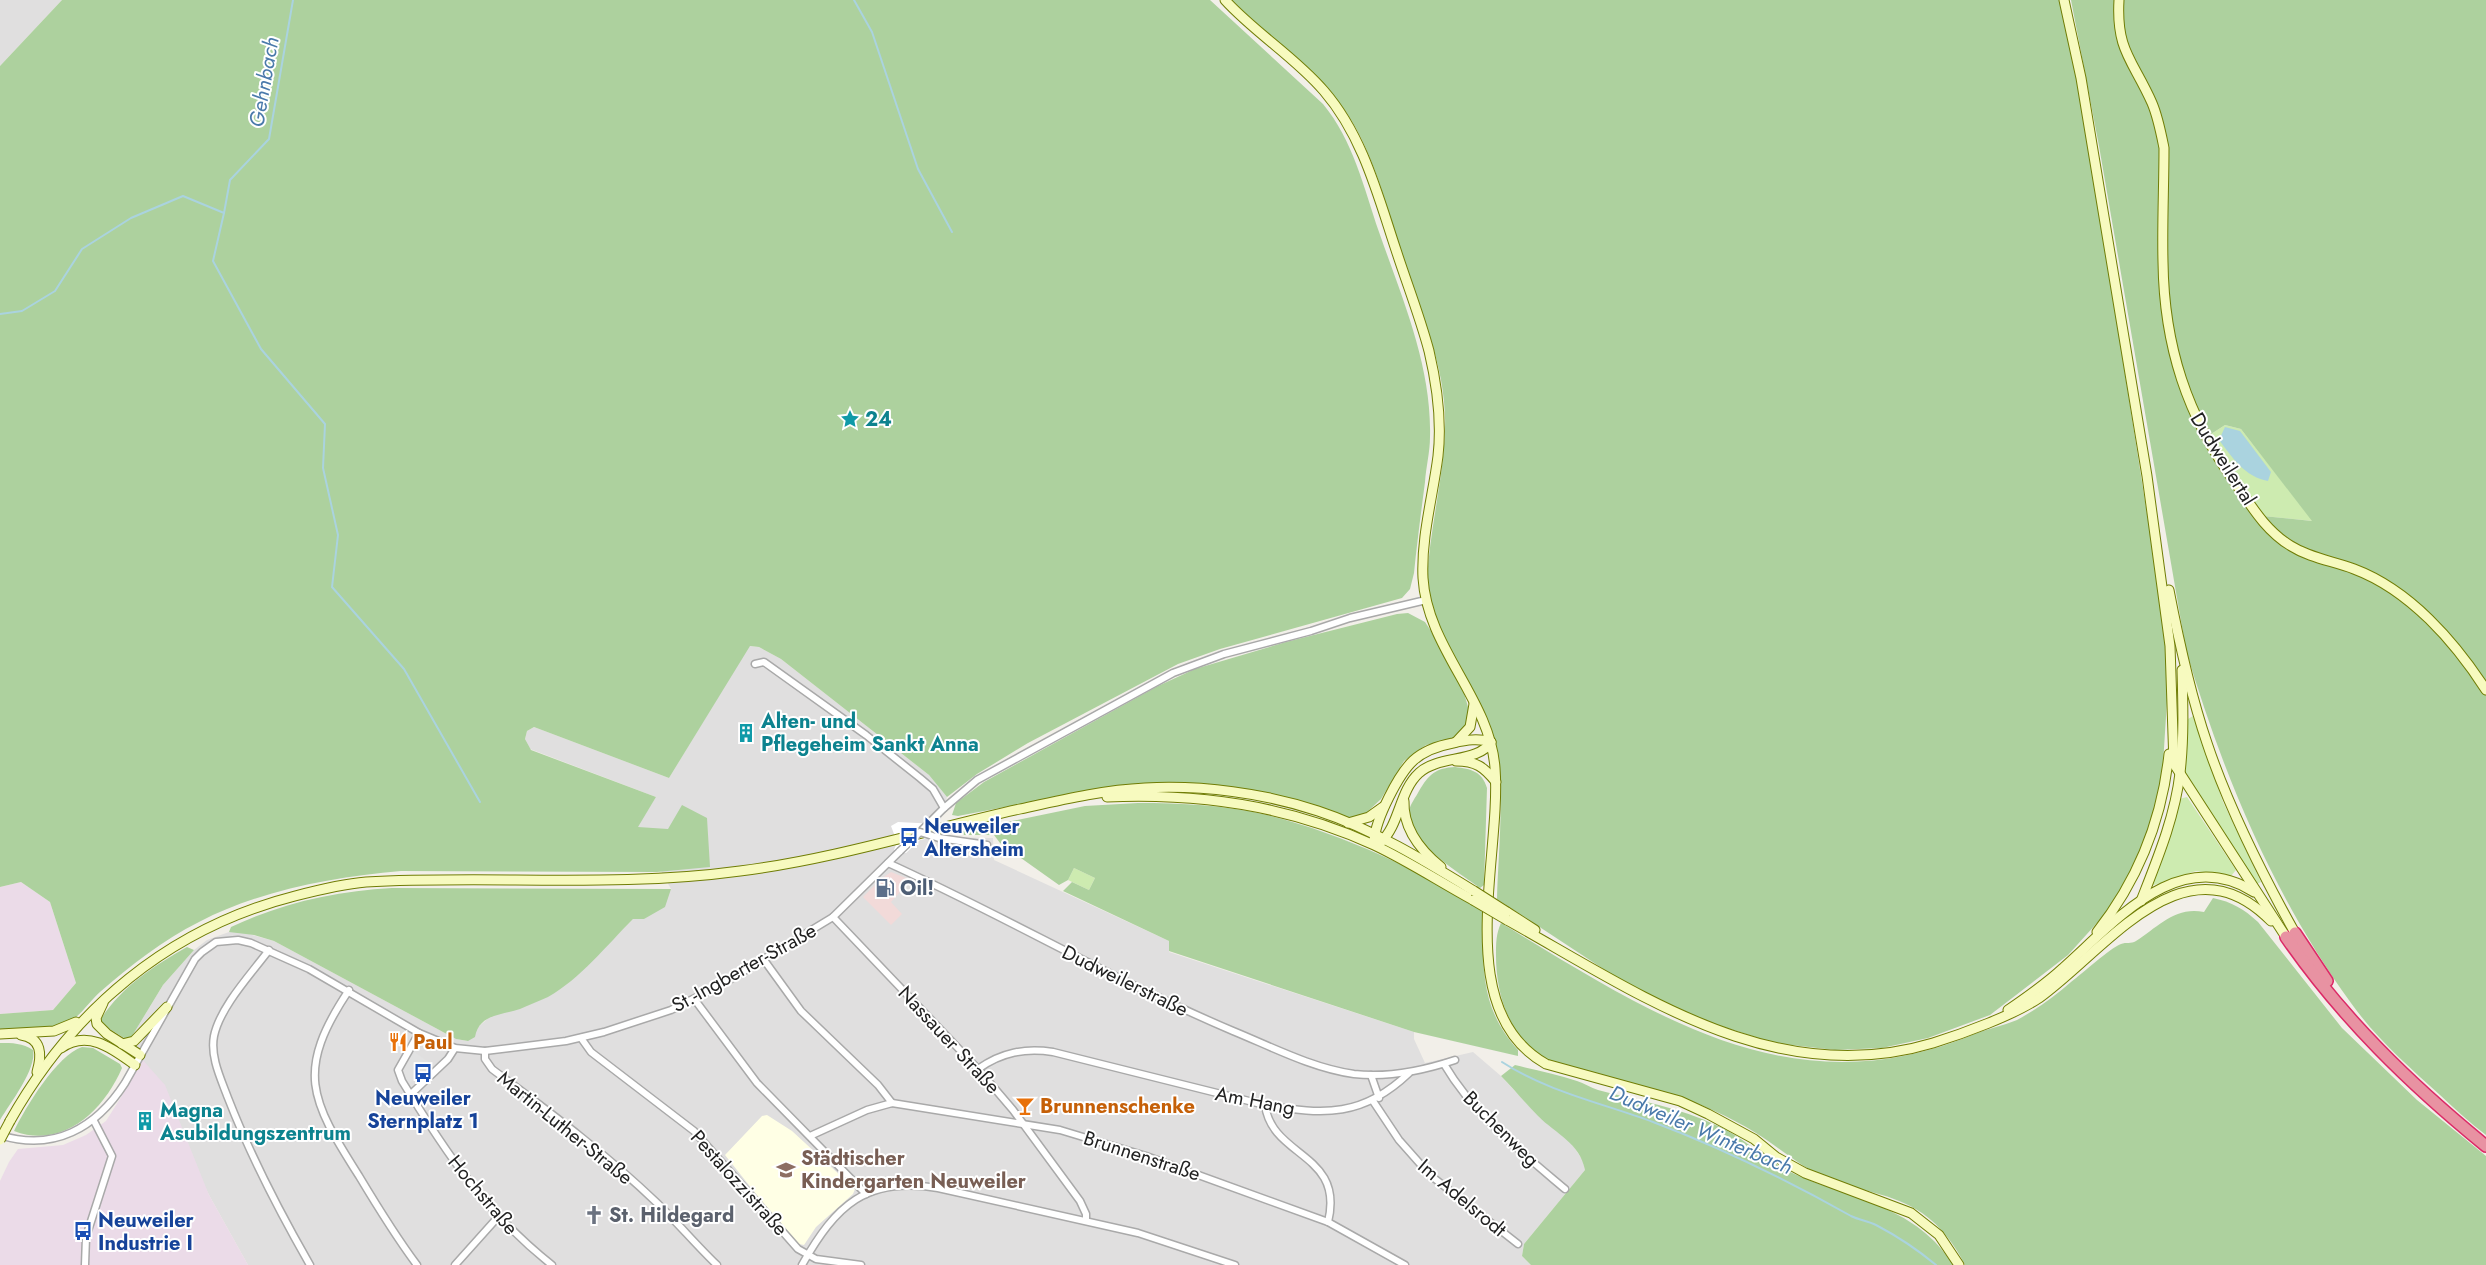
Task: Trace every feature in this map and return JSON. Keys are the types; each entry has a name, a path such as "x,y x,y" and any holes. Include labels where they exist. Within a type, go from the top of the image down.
{"highway":[{"path":"2290,935 2380,1050 2486,1146"}],"main road":[{"path":"1225,0 1301,68 1333,102 1350,127 1384,212 1428,351 1437,399 1438,456 1423,565 1426,600 1440,639 1475,703 1491,742 1496,782 1488,925 1489,973 1492,991 1501,1018 1519,1044 1533,1057 1546,1064 1688,1105 1754,1139 1776,1157 1806,1173 1911,1213 1938,1235 1959,1265"},
{"path":"2064,0 2088,115 2147,476 2170,646 2172,756 2180,775 2259,895 2280,915 2290,935"},
{"name":"Dudweilertal","path":"2118,0 2118,23 2122,44 2151,102 2160,130 2164,155 2163,263 2167,319 2185,394 2205,436 2222,465 2270,530 2292,547 2315,557 2354,569 2377,579 2398,593 2415,607 2461,656 2486,690"},
{"path":"2147,476 2182,653 2196,709 2224,788 2290,935"},
{"path":"2124,926 2142,900 2163,845 2180,775 2183,704 2182,653"},
{"path":"1456,742 1470,727 1475,703"},
{"path":"2086,947 2123,898 2145,853 2162,798 2172,732"},
{"path":"1375,846 1374,836 1385,805 1401,775 1415,758 1433,747 1456,742 1475,739 1491,742"},
{"path":"1375,846 1383,840 1404,797 1419,773 1432,765 1483,752 1491,742"},
{"path":"1451,760 1480,764 1496,782"},
{"path":"0,1140 35,1080 53,1054 85,1016 108,995 156,958 206,929 262,906 316,891 362,882 629,879 737,872 834,855 1066,799 1147,788 1209,790 1293,804 1346,823 1383,840 1460,883"},
{"path":"1066,799 1156,796 1232,802 1306,819 1375,846 1474,896 1607,976 1680,1016 1748,1042 1802,1053 1835,1056 1886,1053 1932,1043 2018,1010 2036,1000 2124,926 2153,905 2187,890 2205,888 2232,894 2250,903 2290,935"},
{"path":"1404,797 1405,817 1411,834 1435,862 1474,896"},
{"path":"1346,823 1369,817 1385,805"},
{"path":"1993,1020 2045,984 2142,900 2177,881 2199,877 2233,882 2259,895"},
{"path":"108,995 98,1013 98,1024 107,1034 140,1055"},
{"path":"122,1044 134,1041 167,1007"},
{"path":"0,1034 59,1030 85,1016"},
{"path":"15,1034 32,1038 39,1045 40,1062 35,1080"},
{"path":"53,1054 72,1042 89,1040 114,1050 135,1065"}],"street":[{"name":"St.-Ingberter-Straße","path":"94,1121 116,1097 195,959 216,942 238,940 269,950 349,990 419,1033 455,1048 485,1051 581,1038 622,1027 695,1000 833,917 944,808 976,780 1173,672 1224,654 1311,631 1350,618 1426,600"},
{"path":"755,664 764,662 866,735 933,790 944,808"},
{"path":"920,832 939,838 987,845"},
{"name":"Dudweilerstraße","path":"888,863 1112,976 1202,1018 1318,1065 1337,1071 1371,1075 1410,1072 1455,1060"},
{"name":"Nassauer Straße","path":"833,917 978,1069 1024,1125 1080,1201 1084,1208 1086,1220"},
{"path":"269,950 222,1015 214,1038 214,1052 225,1090 250,1153 310,1265"},
{"path":"764,960 801,1011 878,1085 892,1103"},
{"path":"349,990 328,1022 318,1047 315,1082 317,1097 321,1111 338,1144 401,1244 417,1265"},
{"path":"695,1000 745,1069 866,1194"},
{"name":"Hochstraße","path":"419,1033 398,1070 410,1095 463,1177 498,1217 552,1265"},
{"name":"Pestalozzistraße","path":"581,1038 591,1052 701,1138 787,1238 808,1256 832,1263 861,1265"},
{"path":"410,1095 448,1059 455,1048"},
{"name":"Am Hang","path":"978,1069 1007,1053 1036,1049 1266,1105 1287,1109 1338,1111 1357,1108 1376,1099 1410,1072"},
{"name":"Martin-Luther-Straße","path":"485,1051 485,1059 492,1069 585,1140 624,1173 655,1201 718,1265"},
{"name":"Buchenweg","path":"1444,1064 1461,1090 1484,1118 1565,1189"},
{"path":"1371,1075 1376,1099"},
{"name":"Im Adelsrodt","path":"1376,1099 1399,1140 1430,1175 1518,1244"},
{"name":"Brunnenstraße","path":"810,1136 866,1110 892,1103 1060,1130 1146,1156 1328,1222 1405,1265"},
{"path":"1266,1105 1267,1116 1278,1134 1311,1161 1325,1179 1332,1198 1328,1222"},
{"path":"0,1135 19,1139 44,1140 69,1133 94,1121 112,1156 86,1237 85,1265"},
{"path":"802,1265 840,1211 866,1194 888,1186 922,1185 1086,1220 1156,1239 1235,1265"},
{"path":"455,1265 498,1217"}],"shaded area":[{"path":"0,0 62,0 0,66"},
{"path":"749,646 759,647 781,659 929,775 947,797 939,826 943,837 993,838 994,860 1169,941 1169,952 1414,1032 1414,1039 1425,1063 1473,1052 1501,1076 1539,1117 1570,1141 1583,1161 1585,1170 1524,1244 1522,1256 1531,1265 248,1265 209,1195 141,1058 129,1041 163,985 194,950 207,940 229,932 242,932 274,941 456,1039 467,1041 477,1028 492,1015 518,1009 549,996 576,976 633,919 644,919 671,889 637,827 656,797 530,749 525,739 527,731 534,727 669,778"},
{"path":"891,872 911,880 891,902 902,914 891,925 863,897"},
{"path":"21,882 50,902 76,983 53,1010 0,1014 0,887"},
{"path":"414,1052 430,1063 409,1084 401,1071"},
{"path":"141,1058 165,1085 209,1195 248,1265 0,1265 0,1181 9,1162 18,1149 63,1145 86,1135 106,1121 123,1094"},
{"name":"Städtischer Kindergarten Neuweiler","path":"767,1115 792,1131 855,1189 853,1194 816,1227 804,1245 799,1244 788,1234 725,1155 762,1116"}],"green space":[{"path":"62,0 1210,0 1323,104 1333,118 1357,165 1406,307 1421,358 1426,384 1430,437 1414,573 1410,589 1402,598 1220,649 1178,664 1028,743 977,774 947,797 929,775 781,659 759,647 750,646 669,778 534,727 527,731 525,739 531,750 656,797 638,827 668,829 682,805 707,818 710,867 657,872 401,871 324,881 272,893 223,911 173,937 123,972 100,992 73,1020 64,1026 0,1031 0,1014 53,1010 76,983 50,902 21,882 0,887 0,66"},
{"path":"1232,0 2059,0 2082,101 2153,552 2164,631 2168,685 2162,780 2154,815 2144,844 2115,903 2068,955 1990,1015 1928,1038 1882,1048 1835,1050 1774,1043 1702,1020 1614,976 1497,899 1500,795 1497,754 1492,736 1454,661 1437,622 1427,582 1442,466 1445,427 1442,384 1432,342 1371,159 1352,122 1329,90"},
{"path":"2071,0 2486,0 2486,1135 2416,1074 2360,1016 2323,963 2298,921 2275,878 2234,789 2186,650 2099,146","holes":["2225,425 2241,429 2312,521 2263,516 2208,436"]},
{"path":"2225,425 2241,429 2313,521 2263,516 2208,436"},
{"path":"1408,613 1425,622 1431,631 1464,693 1470,714 1465,729 1451,740 1426,745 1404,761 1381,799 1365,814 1356,817 1346,817 1299,802 1141,785 1075,792 1063,796 958,816 952,815 956,803 984,782 1158,686 1195,669 1286,642 1397,614"},
{"path":"2193,716 2223,802 2261,882 2257,884 2185,772 2188,719"},
{"path":"1455,767 1479,774 1487,788 1484,885 1480,888 1435,855 1415,833 1410,822 1409,811 1426,780 1438,771"},
{"path":"2187,797 2236,870 2231,876 2196,871 2151,886 2179,799"},
{"path":"1138,803 1219,807 1267,815 1324,832 1406,867 1483,911 1484,968 1490,1002 1505,1034 1518,1050 1518,1056 1414,1032 1169,951 1169,941 1063,891 1072,882 1089,890 1095,878 1074,868 1068,880 1059,885 1000,843 994,835 964,835 963,831 1085,806"},
{"path":"1074,868 1095,878 1089,890 1068,880"},
{"path":"392,888 671,889 665,907 644,919 633,919 582,971 560,990 520,1009 499,1014 486,1020 477,1029 475,1037 468,1041 456,1039 274,941 254,935 229,932 231,927 290,905 330,895"},
{"path":"2213,898 2237,907 2248,913 2258,922 2342,1028 2417,1100 2486,1156 2486,1265 1965,1265 1957,1250 1941,1230 1929,1218 1911,1206 1826,1178 1746,1127 1704,1106 1658,1090 1546,1060 1531,1049 1513,1026 1502,999 1497,970 1497,939 1501,923 1613,989 1669,1018 1725,1041 1783,1057 1843,1062 1906,1055 2017,1020 2052,998 2116,946 2136,941 2167,919 2176,915 2184,912 2204,912"},
{"path":"187,947 194,950 163,985 129,1041 103,1025 101,1019 119,996 151,969"},
{"path":"0,1043 13,1043 25,1046 33,1050 33,1058 27,1076 0,1120"},
{"path":"82,1047 93,1048 120,1064 122,1068 104,1098 80,1122 65,1130 49,1135 32,1135 14,1131 34,1096 52,1071 72,1052"},
{"path":"1515,1065 1554,1074 1598,1090 1674,1109 1703,1119 1729,1131 1788,1171 1884,1208 1904,1218 1922,1230 1939,1246 1953,1265 1531,1265 1522,1256 1524,1244 1585,1170 1573,1146 1538,1116 1501,1076"}],"water":[{"path":"2225,427 2240,431 2271,472 2268,481 2246,471 2229,453 2219,440"}],"pier":[{"path":"898,822 937,824 937,832 941,836 920,840 906,853 894,850 897,842 891,826"}],"waterway":[{"name":"Gehnbach","path":"0,314 22,311 55,291 82,249 131,218 183,196 224,213 230,180 269,139 293,0"},
{"path":"854,0 872,32 918,169 952,232"},
{"path":"224,213 213,261 261,349 325,424 323,468 338,535 332,587 404,669 480,802"},
{"name":"Dudweiler Winterbach","path":"1502,1062 1557,1089 1653,1122 1754,1165 1851,1216 1884,1229 1936,1265"}],"place":[{"name":"24","path":"850,419"},
{"name":"Alten- und Pflegeheim Sankt Anna","path":"746,733"},
{"name":"Neuweiler Altersheim","path":"909,837"},
{"name":"Oil!","path":"885,888"},
{"name":"Paul","path":"398,1042"},
{"name":"Neuweiler Sternplatz 1","path":"423,1073"},
{"name":"Brunnenschenke","path":"1025,1106"},
{"name":"Magna Asubildungszentrum","path":"145,1121"},
{"name":"Städtischer Kindergarten Neuweiler","path":"786,1170"},
{"name":"St. Hildegard","path":"594,1215"},
{"name":"Neuweiler Industrie I","path":"83,1231"}]}
